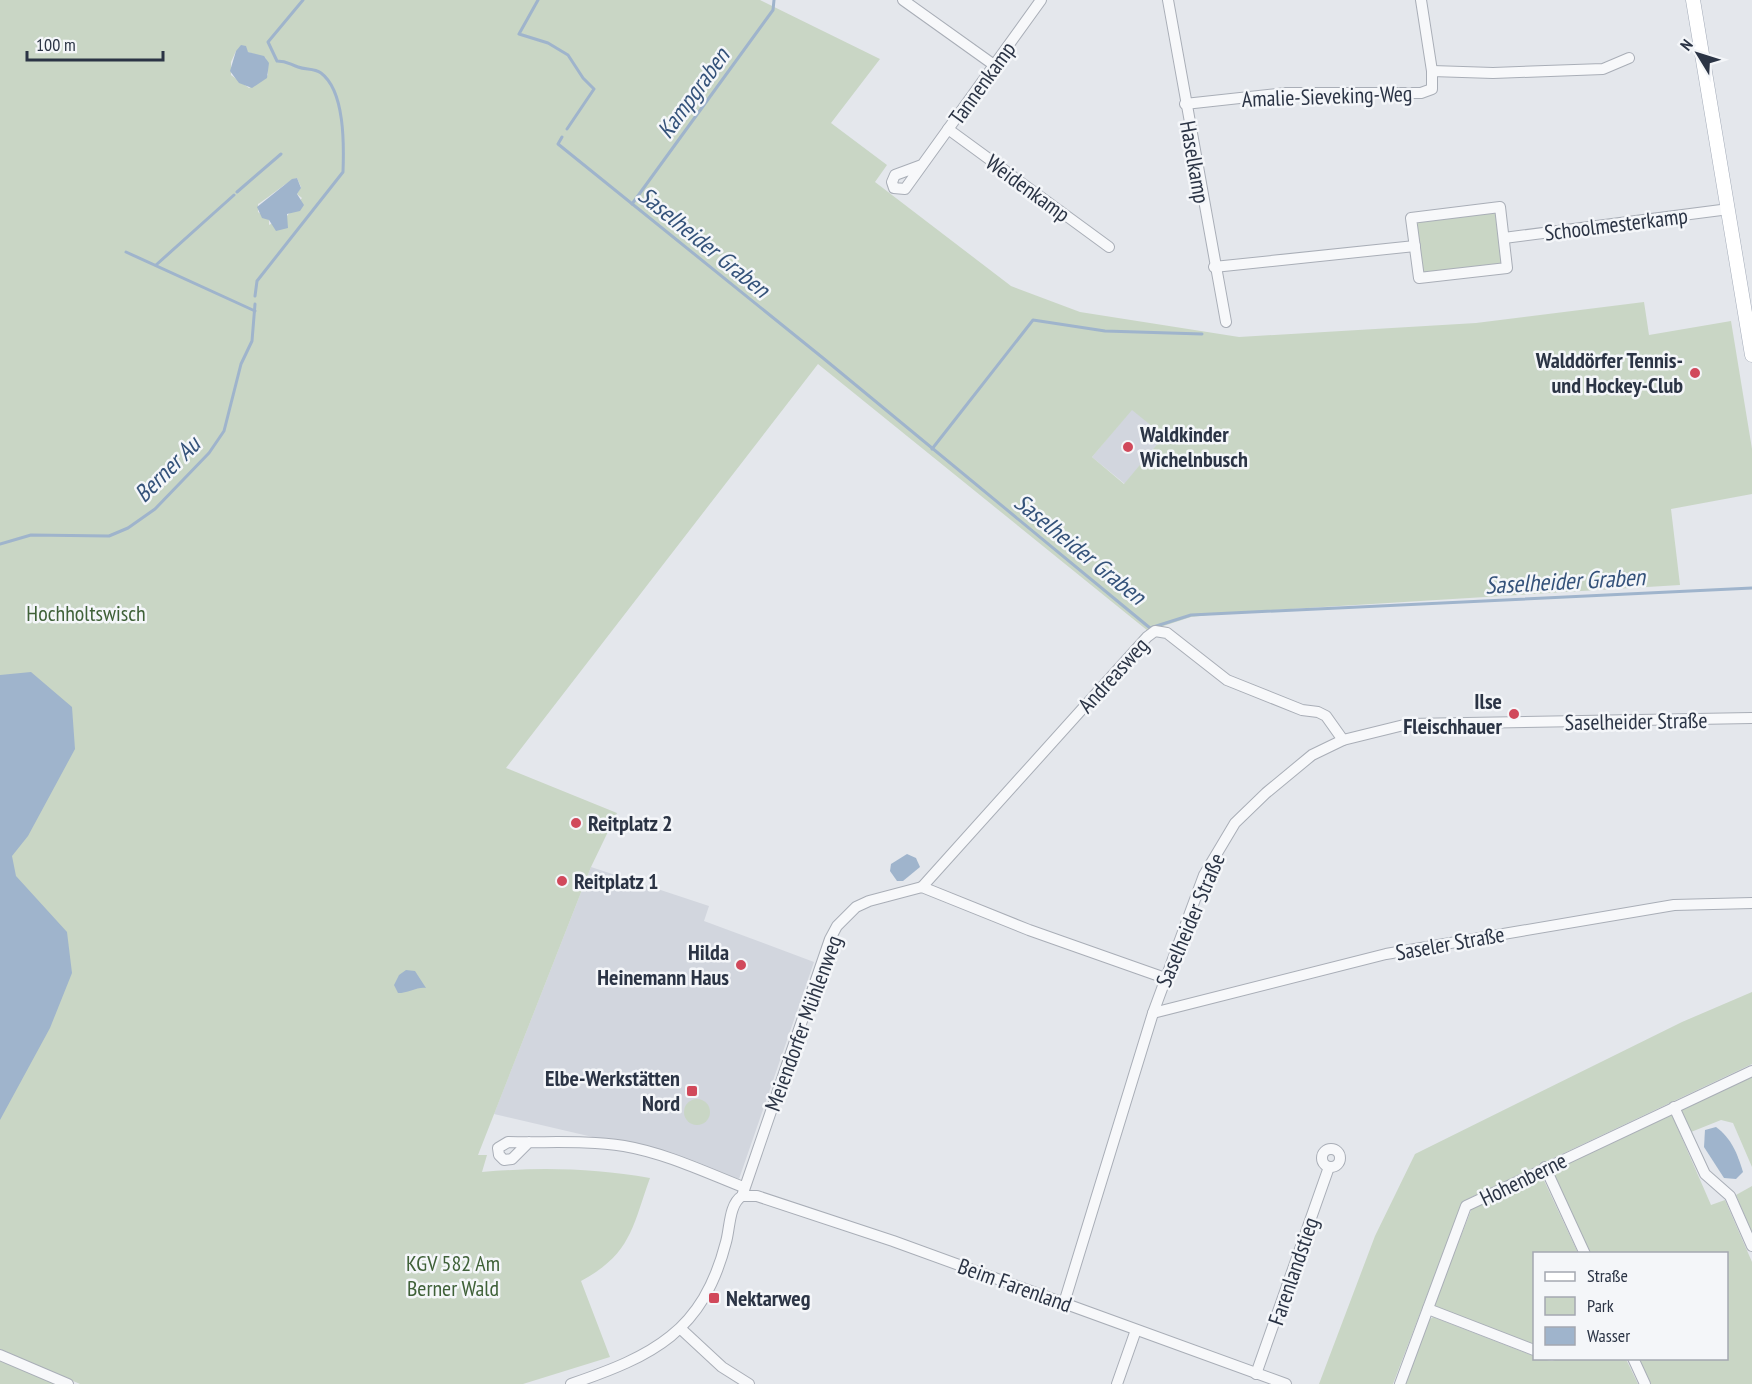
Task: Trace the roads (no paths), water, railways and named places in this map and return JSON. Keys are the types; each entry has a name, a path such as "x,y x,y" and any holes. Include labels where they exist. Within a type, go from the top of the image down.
{"main road":[{"path":"1694,0 1752,355"}],"street":[{"path":"903,0 994,65"},
{"name":"Tannenkamp","path":"922,165 1041,0"},
{"name":"Haselkamp","path":"1168,0 1214,267 1226,322"},
{"path":"1421,0 1432,71"},
{"name":"Amalie-Sieveking-Weg","path":"1185,104 1286,93 1421,93 1432,88 1432,71 1493,73 1603,69 1629,58"},
{"name":"Weidenkamp","path":"948,129 1109,247"},
{"path":"1500,207 1504,238 1507,268 1419,278 1412,218 1500,207"},
{"name":"Schoolmesterkamp","path":"1504,238 1729,209"},
{"path":"1214,267 1415,246"},
{"name":"Andreasweg","path":"922,887 1146,637 1155,631 1167,633 1227,680 1302,710 1318,712 1326,716 1343,740"},
{"name":"Saselheider Straße","path":"1064,1303 1164,978 1204,875 1235,824 1266,793 1312,755 1343,740 1408,724 1752,718"},
{"path":"922,887 1029,930 1164,978"},
{"name":"Meiendorfer Mühlenweg","path":"571,1384 638,1358 681,1329 699,1307 710,1288 726,1243 733,1208 743,1191 837,926 856,908 869,901 922,887"},
{"name":"Saseler Straße","path":"1153,1013 1386,954 1674,905 1752,903"},
{"name":"Hohenberne","path":"1400,1384 1466,1206 1752,1071"},
{"path":"1674,1107 1705,1174 1730,1196 1752,1246"},
{"name":"Beim Farenland","path":"529,1142 602,1143 633,1148 697,1168 743,1191 893,1241 1286,1384"},
{"name":"Farenlandstieg","path":"1256,1374 1329,1167"},
{"path":"1545,1167 1584,1252"},
{"path":"1428,1309 1533,1350"},
{"path":"681,1329 722,1367 749,1384"},
{"path":"1117,1384 1136,1330"},
{"path":"0,1355 68,1384"},
{"path":"1633,1360 1645,1384"}],"water":[{"path":"241,45 246,46 248,52 264,56 269,63 267,78 252,88 239,83 230,71 236,51"},
{"path":"297,178 301,188 297,194 304,205 300,211 287,214 288,228 276,231 269,220 262,218 257,207 292,179"},
{"path":"31,672 72,707 75,749 28,836 12,856 16,876 67,932 72,973 50,1028 0,1120 0,675"},
{"path":"907,854 916,858 920,867 903,881 897,881 890,871 891,864"},
{"path":"406,970 415,971 426,988 398,993 394,985 399,975"},
{"path":"1716,1127 1733,1147 1743,1172 1736,1179 1724,1178 1704,1147 1705,1130"}],"waterway":[{"name":"Berner Au","path":"255,296 257,281 343,172 339,105 329,81 318,71 277,61 268,42 303,0"},
{"path":"538,0 519,34 548,43 568,55 583,78 594,89 567,129"},
{"name":"Kampgraben","path":"632,204 773,10 774,0"},
{"name":"Saselheider Graben","path":"562,137 558,144 823,358 1150,628 1191,615 1752,588"},
{"path":"237,192 281,154"},
{"path":"156,265 234,195"},
{"path":"126,252 255,311"},
{"name":"Berner Au","path":"0,544 31,535 109,536 128,528 155,509 209,453 224,431 241,364 252,341 255,304"},
{"path":"932,449 1033,320 1105,331 1202,334"}],"place":[{"name":"Walddörfer Tennis- und Hockey-Club","path":"1695,373"},
{"name":"Waldkinder Wichelnbusch","path":"1128,447"},
{"name":"Ilse Fleischhauer","path":"1514,714"},
{"name":"Reitplatz 2","path":"576,823"},
{"name":"Reitplatz 1","path":"562,881"},
{"name":"Hilda Heinemann Haus","path":"741,965"},
{"name":"Elbe-Werkstätten Nord","path":"692,1091"},
{"name":"Nektarweg","path":"714,1298"}],"park label":[{"name":"Hochholtswisch","path":"86,613"},
{"name":"KGV 582 Am Berner Wald","path":"453,1276"}]}
